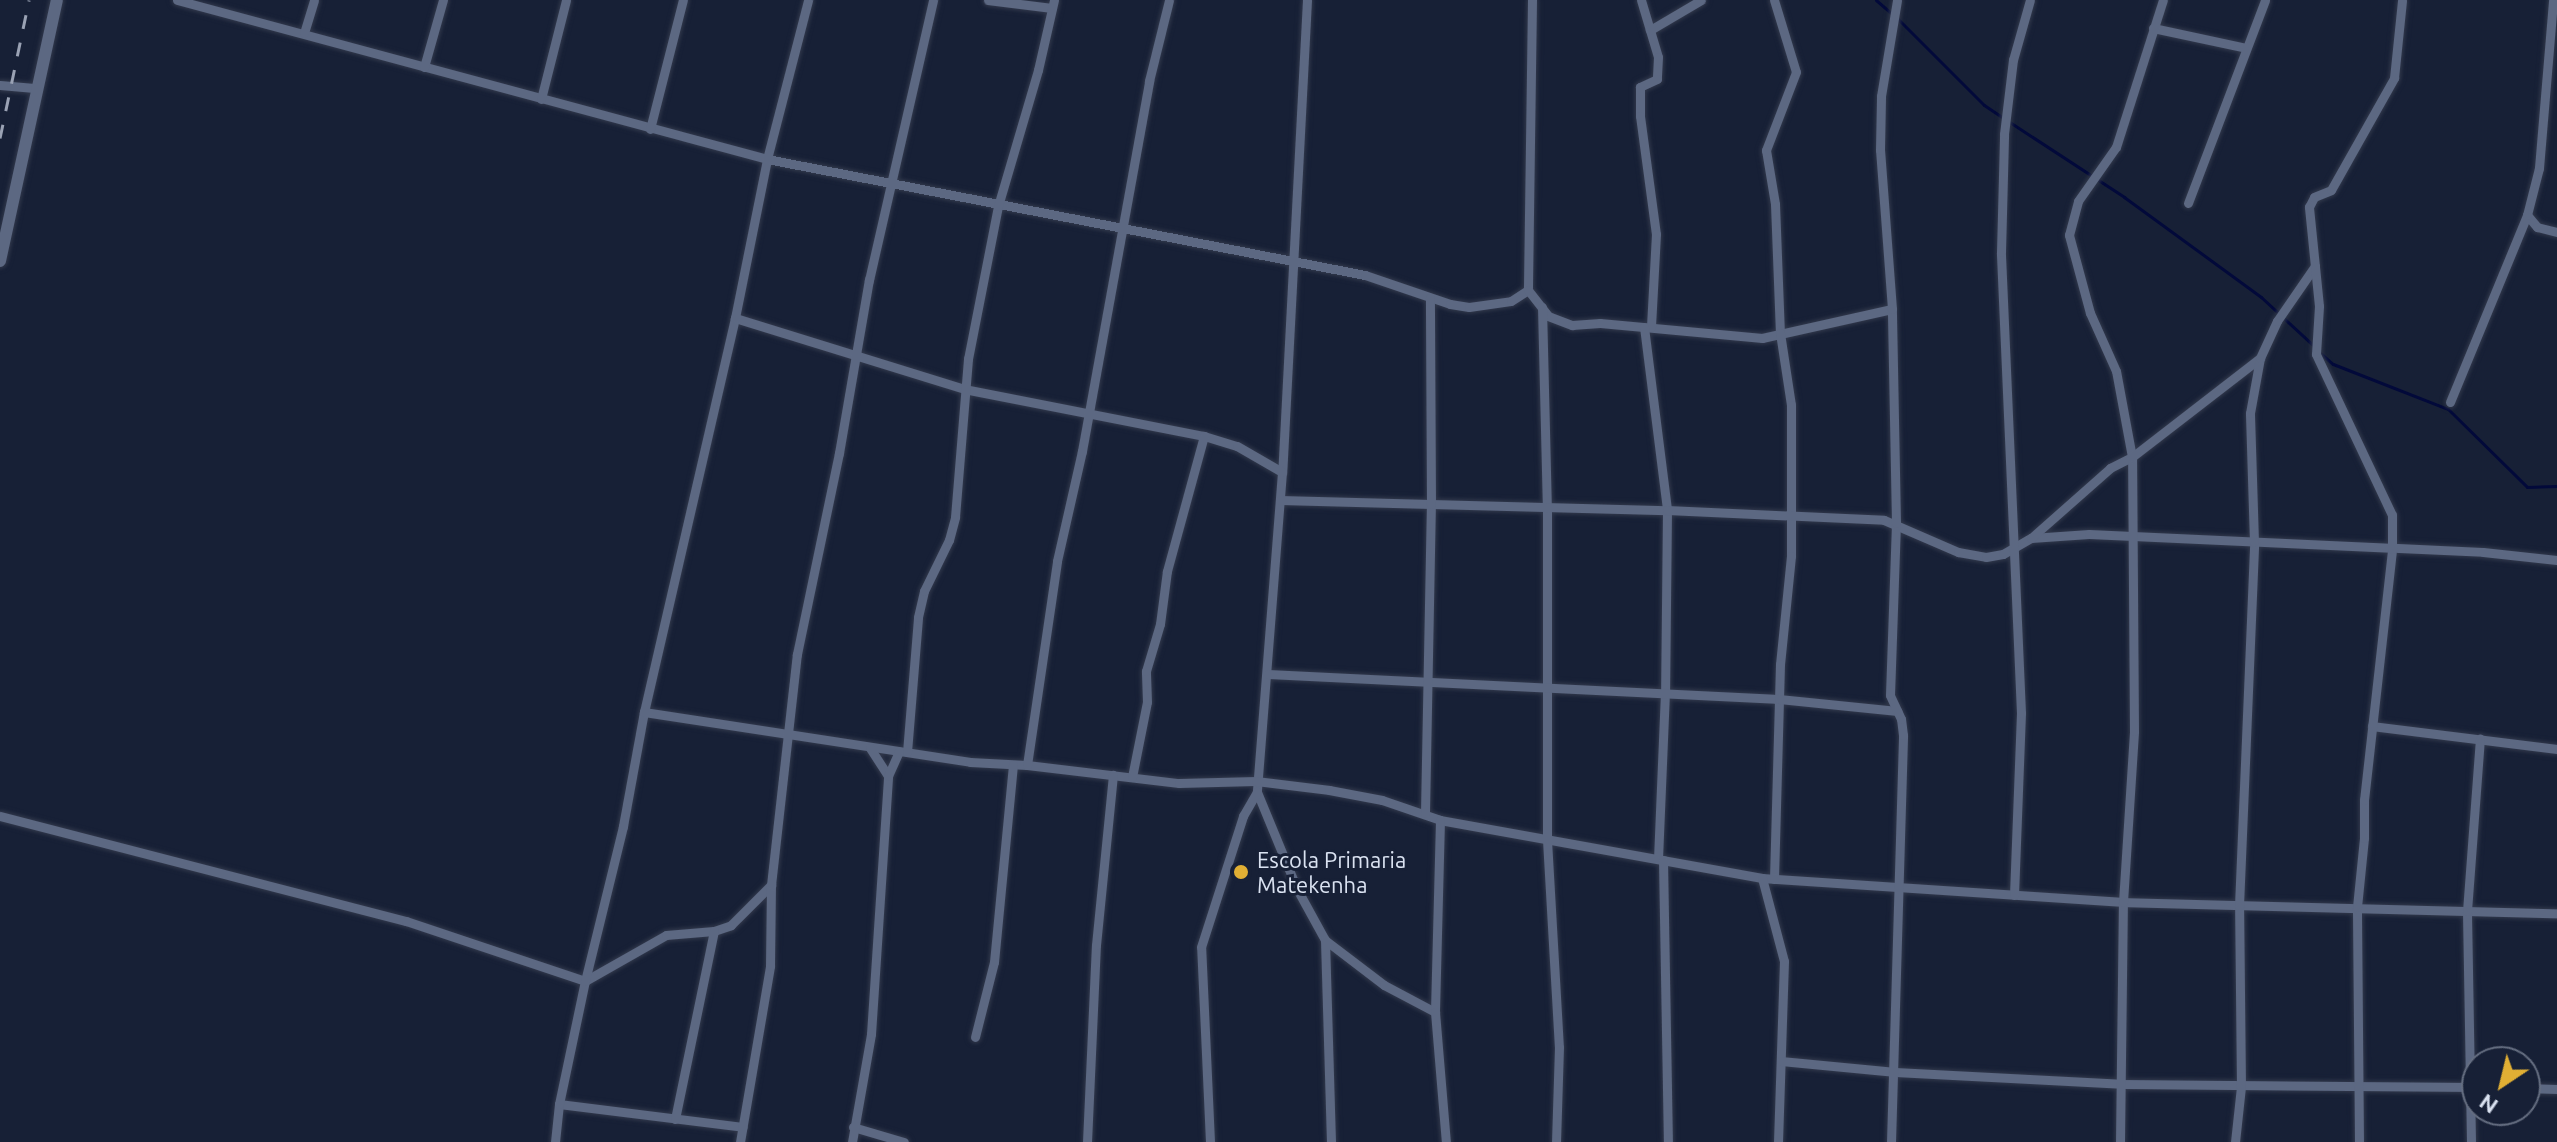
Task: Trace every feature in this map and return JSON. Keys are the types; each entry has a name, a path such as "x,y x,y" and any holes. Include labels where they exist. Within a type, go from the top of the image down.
{"street":[{"path":"0,261 57,0"},
{"path":"177,0 199,2 424,67 767,159 1123,231 1365,275 1430,298 1469,307 1511,301 1528,290"},
{"path":"304,33 314,0"},
{"path":"424,67 443,0"},
{"path":"541,99 566,0"},
{"path":"650,129 683,0"},
{"path":"555,1142 559,1104 623,826 644,712 735,318 767,159 808,0"},
{"path":"740,1142 770,966 771,885 797,654 889,185 933,0"},
{"path":"852,1142 871,1034 888,776 903,752 918,617 924,591 944,552 955,517 964,389 998,206 1038,70 1053,4 988,0"},
{"path":"1027,765 1045,629 1089,412 1149,81 1169,0"},
{"path":"1210,1142 1201,947 1243,816 1256,786 1268,674 1282,472 1307,0"},
{"path":"1532,0 1528,290 1548,316 1562,324 1648,327 1762,338 1833,325 1892,309"},
{"path":"1641,0 1658,57 1658,76 1641,85 1640,116 1656,234 1648,327 1667,510 1660,859 1668,1142"},
{"path":"1650,30 1701,0"},
{"path":"1774,0 1796,72 1766,141 1775,204 1780,333 1791,405 1791,556 1779,699 1774,879"},
{"path":"1891,1142 1903,735 1890,695 1896,523 1892,309 1880,150 1881,96 1897,0"},
{"path":"2014,895 2021,713 2001,252 2004,134 2013,60 2030,0"},
{"path":"2120,1142 2123,902 2134,731 2135,537 2132,457 2116,371 2090,313 2069,235 2078,201 2116,147 2163,0"},
{"path":"2188,203 2265,0"},
{"path":"2359,1142 2357,907 2372,726 2392,549 2392,515 2316,354 2319,306 2309,207 2314,197 2331,190 2394,78 2402,0"},
{"path":"2450,402 2527,215 2539,168 2553,0"},
{"path":"2153,28 2246,48"},
{"path":"0,85 37,88"},
{"path":"2527,215 2537,227 2557,232"},
{"path":"2235,1142 2241,1087 2239,906 2254,542 2250,413 2260,358 2277,321 2315,266"},
{"path":"1425,813 1431,504 1430,298"},
{"path":"1542,307 1547,507 1547,840 1559,1047 1556,1142"},
{"path":"735,318 964,389 1204,436 1237,446 1282,472"},
{"path":"1280,500 1790,514 1896,523 1958,552 1986,557 2031,538 2110,468 2132,457 2260,358"},
{"path":"1132,777 1147,702 1146,671 1160,624 1167,571 1204,436"},
{"path":"2031,538 2089,534 2557,560"},
{"path":"1268,674 1429,680 1547,690 1665,692 1897,711"},
{"path":"644,712 870,748 1013,765 1179,783 1329,790 1425,813 1440,820 1762,878 2123,902 2557,913"},
{"path":"2372,726 2557,749"},
{"path":"2472,1046 2467,911 2480,738"},
{"path":"870,748 888,776"},
{"path":"975,1037 994,962 1013,765"},
{"path":"1087,1142 1096,945 1113,775"},
{"path":"1256,786 1297,889 1325,940 1384,985 1435,1012"},
{"path":"0,816 406,921 585,981 666,935 714,931 731,925 771,885"},
{"path":"1440,820 1435,1012 1446,1142"},
{"path":"1762,878 1784,961 1778,1142"},
{"path":"675,1119 714,931"},
{"path":"1325,940 1331,1142"},
{"path":"1781,1061 1895,1072 2121,1084 2241,1087 2360,1083 2461,1087"},
{"path":"559,1104 743,1127"},
{"path":"853,1127 904,1142"}],"waterway":[{"path":"1876,0 1891,13"},
{"path":"1897,18 1984,105 2002,117"},
{"path":"2008,121 2124,197 2261,297 2314,346"},
{"path":"2319,352 2333,364 2448,409 2527,487 2557,486"}],"railway":[{"path":"0,138 29,0"}],"place":[{"name":"Escola Primaria Matekenha","path":"1241,872"}]}
